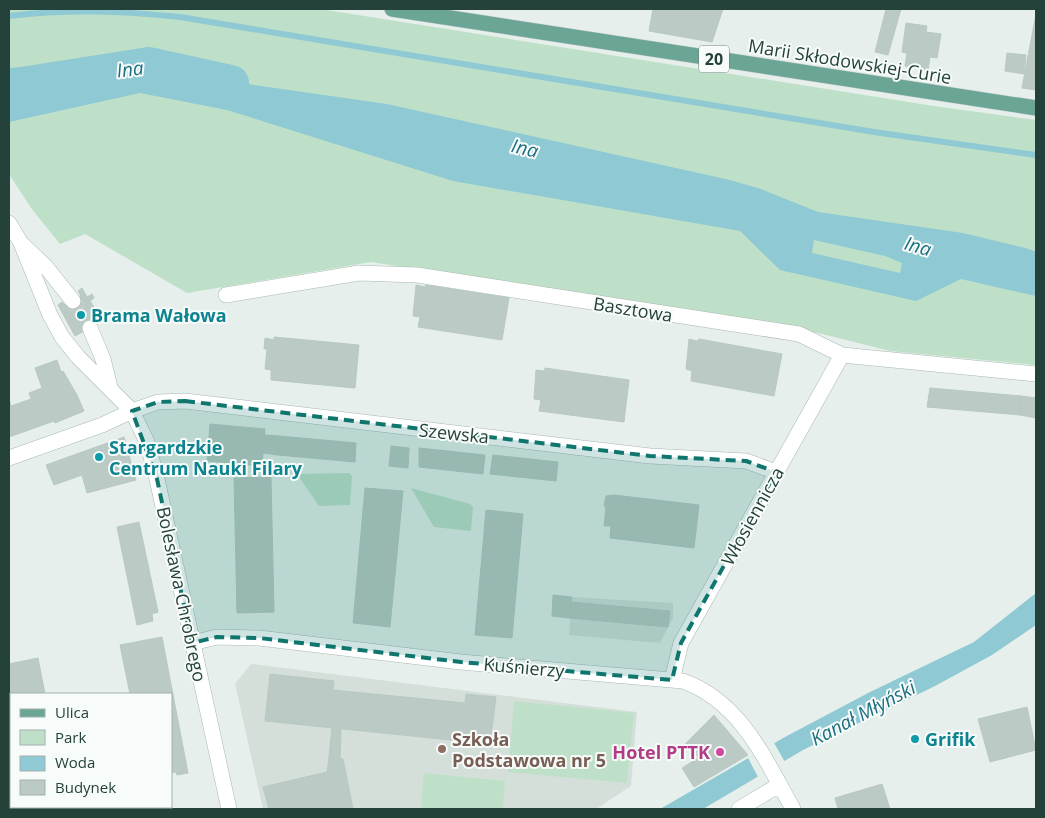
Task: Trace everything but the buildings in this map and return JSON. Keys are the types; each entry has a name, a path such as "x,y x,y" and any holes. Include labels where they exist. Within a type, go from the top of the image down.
{"main road":[{"name":"Marii Skłodowskiej-Curie","path":"392,9 1036,108"}],"street":[{"name":"Bolesława Chrobrego","path":"10,228 21,244 50,315 62,337 78,357 132,411 147,442 158,479 229,809"},
{"name":"Bolesława Chrobrego","path":"21,244 46,267 73,301"},
{"name":"Basztowa","path":"226,295 359,273 417,275 799,334 842,355 1036,374"},
{"name":"Bolesława Chrobrego","path":"90,328 103,359 111,389"},
{"name":"Włosiennicza","path":"672,680 681,643 842,355"},
{"name":"Szewska","path":"9,458 102,425 132,411 158,402 185,401 650,456 746,461 776,472"},
{"name":"Kuśnierzy","path":"192,643 217,637 259,638 460,662 672,680 695,685 711,695 742,723 760,749 793,809"},
{"path":"739,809 777,780"}],"highlighted area":[{"path":"185,401 650,456 746,461 776,472 681,643 672,680 461,662 259,638 217,637 192,643 157,479 132,411 158,402"}],"shaded area":[{"path":"572,597 673,603 673,618 660,643 569,635"},
{"name":"Szkoła Podstawowa nr 5","path":"251,664 637,712 631,786 596,809 263,809 235,684"}],"green space":[{"path":"9,9 320,9 934,106 1036,120 1036,365 890,351 818,333 371,262 187,293 85,234 60,244 31,208 9,174"},
{"path":"349,473 352,476 350,505 319,506 297,474"},
{"path":"411,488 470,504 473,507 471,531 434,527"},
{"path":"514,701 634,713 627,783 508,772"},
{"path":"424,773 505,781 503,809 421,809"}],"water":[{"path":"120,61 247,84 387,104 730,180 761,189 818,212 963,233 1029,249 1036,252 1036,296 961,279 916,301 780,270 740,231 453,181 227,110 140,93 9,122 9,68","holes":["814,240 885,256 902,263 900,273 812,253"]},
{"name":"Kanał Młyński","path":"1036,593 1036,625 992,655 935,686 803,750 703,809 660,809 785,737 870,692 974,642"}],"pier":[{"path":"773,741 786,764 759,779 747,756"}],"waterway":[{"path":"9,16 52,12 94,12 180,17 874,132 1036,155"},
{"name":"Ina","path":"9,87 149,65 231,83"}],"tunnel":[{"path":"73,301 90,328"}],"place":[{"name":"Brama Wałowa","path":"81,315"},
{"name":"Stargardzkie Centrum Nauki Filary","path":"99,457"},
{"name":"Grifik","path":"915,739"},
{"name":"Szkoła Podstawowa nr 5","path":"442,749"},
{"name":"Hotel PTTK","path":"720,752"}]}
